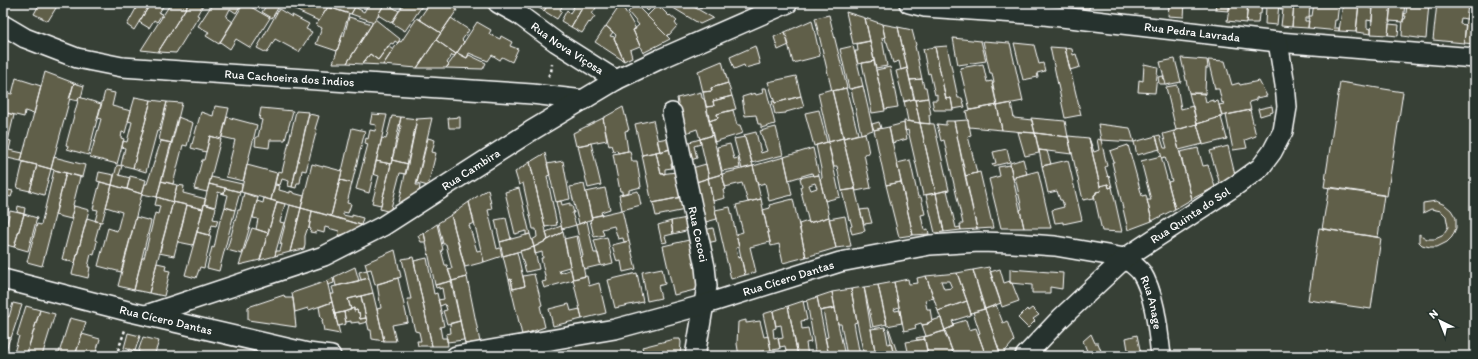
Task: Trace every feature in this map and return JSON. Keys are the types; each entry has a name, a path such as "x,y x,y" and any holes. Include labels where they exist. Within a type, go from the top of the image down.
{"street":[{"name":"Rua Nova Viçosa","path":"498,3 518,14 556,42 616,80"},
{"name":"Rua Cambira","path":"138,314 324,256 383,226 531,131 616,80 788,3"},
{"name":"Rua Pedra Lavrada","path":"909,3 925,7 1044,15 1278,42 1475,58"},
{"name":"Rua Cachoeira dos Indios","path":"3,25 25,38 77,58 122,67 532,94 584,100"},
{"name":"Rua Quinta do Sol","path":"1025,356 1061,318 1125,258 1260,168 1272,152 1283,131 1287,107 1278,42"},
{"name":"Rua Cococi","path":"672,113 705,267 707,286 695,356"},
{"name":"Rua Cícero Dantas","path":"456,356 615,329 703,305 840,262 930,245 980,242 1013,243 1055,246 1125,258"},
{"name":"Rua Anage","path":"1125,258 1140,271 1146,282 1157,326 1161,356"},
{"name":"Rua Cícero Dantas","path":"3,279 138,314 308,353 331,356"}],"path":[{"path":"532,94 551,73 556,42"},
{"path":"116,356 138,314"}],"building":[{"path":"40,3 59,3 48,21 34,14"},
{"path":"139,3 151,3 134,30 127,25"},
{"path":"151,3 165,3 159,13 162,14 157,22 154,20 149,28 139,22"},
{"path":"171,3 189,3 158,52 141,50"},
{"path":"189,3 204,3 197,15 199,16 176,53 158,52"},
{"path":"213,3 242,3 236,13 230,9 226,17 233,22 219,44 206,36 209,32 198,26"},
{"path":"244,3 270,18 251,48 236,39 230,49 220,42"},
{"path":"268,3 281,3 272,18 262,12"},
{"path":"281,3 298,3 295,9"},
{"path":"298,3 316,3 328,7 319,21 295,10"},
{"path":"316,3 331,3 328,7"},
{"path":"331,3 349,3 355,7 351,14 328,7"},
{"path":"369,3 385,3 374,22 351,14 355,7 364,12"},
{"path":"385,3 399,11 391,23 378,15"},
{"path":"404,3 424,3 405,31 392,23"},
{"path":"430,3 445,3 457,10 441,33 419,19"},
{"path":"531,3 549,3 544,11"},
{"path":"549,3 564,3 560,10 562,11 557,19 544,11"},
{"path":"572,3 585,3 571,27 561,21 567,10 570,13 574,7 571,5"},
{"path":"585,3 599,3 592,14 595,16 582,33 571,27"},
{"path":"640,3 653,3 656,5 654,7 652,6 648,11"},
{"path":"665,3 687,3 713,18 700,24"},
{"path":"693,3 711,3 701,8"},
{"path":"1058,3 1075,3 1075,8 1057,6"},
{"path":"1075,3 1090,3 1089,9 1075,8"},
{"path":"1171,3 1185,3 1184,17 1168,16 1169,4 1171,5"},
{"path":"1185,3 1201,3 1200,6 1185,5"},
{"path":"1216,3 1230,3 1229,11 1215,10"},
{"path":"1230,3 1248,3 1246,23 1227,21"},
{"path":"1248,3 1262,3 1258,23 1246,23"},
{"path":"1263,3 1279,3 1277,25 1265,24 1266,6 1263,6"},
{"path":"1281,3 1294,3 1292,27 1281,26 1283,9 1280,9"},
{"path":"1294,3 1310,3 1309,18 1305,18 1305,21 1309,21 1308,28 1292,27"},
{"path":"1314,3 1339,3 1337,20 1335,20 1334,28 1339,28 1339,31 1308,28 1309,16 1312,16"},
{"path":"1343,3 1359,3 1356,32 1339,31"},
{"path":"1359,3 1369,3 1369,8 1373,8 1372,21 1367,20 1367,28 1371,29 1371,34 1356,32"},
{"path":"1373,3 1391,3 1388,35 1371,34"},
{"path":"1391,3 1405,3 1403,22 1389,21"},
{"path":"1407,3 1429,3 1426,39 1402,36 1403,19 1405,19 1406,16 1404,16 1404,13 1406,14"},
{"path":"1437,3 1468,5 1466,19 1461,18 1460,24 1466,25 1464,43 1433,40"},
{"path":"1470,3 1475,3 1475,44 1464,43 1466,19 1468,19"},
{"path":"621,4 636,29 633,30 640,46 630,50 632,57 624,61 614,38 616,35 606,26"},
{"path":"636,5 670,39 643,53 633,30 639,25 628,12"},
{"path":"658,5 669,16 670,15 677,21 675,23 677,26 667,36 647,16"},
{"path":"328,7 349,14 337,51 316,44 322,28 316,25"},
{"path":"279,9 292,17 292,15 309,24 306,29 312,32 299,52 275,39 267,53 257,48"},
{"path":"846,12 865,18 870,41 853,44"},
{"path":"829,15 847,88 832,91 815,18"},
{"path":"349,17 372,24 347,63 333,63 342,36 344,36"},
{"path":"417,18 441,33 417,68 383,65 399,41 401,42"},
{"path":"451,18 469,30 462,40 464,42 456,54 436,40"},
{"path":"865,18 882,24 885,37 882,38 887,66 876,68"},
{"path":"375,19 400,39 398,43 395,41 393,44 391,43 378,60 370,54 362,64 347,63"},
{"path":"812,20 820,56 793,63 785,32"},
{"path":"477,22 491,30 489,34 500,39 501,36 512,42 510,46 518,49 512,62 502,57 500,60 492,55 488,61 469,53 467,58 457,53"},
{"path":"882,24 898,27 907,68 901,70 899,61 893,63"},
{"path":"1389,24 1399,25 1398,36 1388,35"},
{"path":"606,26 613,32 610,36 615,37 614,38 624,61 595,42"},
{"path":"898,27 912,30 922,79 910,80"},
{"path":"785,32 789,45 778,50 774,37"},
{"path":"953,38 981,41 986,61 958,65"},
{"path":"436,40 456,54 454,56 452,55 447,63 449,65 446,68 417,68"},
{"path":"870,41 874,61 858,64 855,51 858,51 857,44"},
{"path":"983,41 1010,43 1023,101 997,106 992,84 994,83 992,73 990,73"},
{"path":"1014,43 1034,45 1039,64 1043,63 1045,71 1037,73 1038,77 1023,80"},
{"path":"388,46 393,50 383,65 362,64 370,54 378,60"},
{"path":"755,46 760,64 745,68 744,65 734,69 730,57"},
{"path":"853,46 863,86 849,89 840,49"},
{"path":"947,46 958,98 962,98 965,107 953,109 951,98 946,99 935,47"},
{"path":"935,47 946,99 951,98 953,110 934,110 932,100 937,100 937,94 935,95 930,73 928,74 923,49"},
{"path":"1050,47 1065,48 1081,115 1065,118"},
{"path":"1065,48 1072,49 1073,55 1076,54 1080,67 1070,70"},
{"path":"457,53 467,58 469,55 486,63 483,69 446,68"},
{"path":"1181,58 1207,60 1208,68 1206,68 1205,94 1189,93"},
{"path":"1175,59 1181,82 1166,85 1160,62"},
{"path":"1208,60 1225,61 1232,85 1259,81 1267,96 1256,98 1256,100 1249,102 1251,110 1222,116 1219,105 1224,104 1223,102 1222,103 1219,89 1215,89"},
{"path":"722,61 728,83 711,88 712,91 703,92 698,71"},
{"path":"874,61 885,111 872,113 862,63"},
{"path":"983,64 987,82 992,81 997,105 970,110 960,68"},
{"path":"1144,64 1158,67 1155,93 1138,92 1139,80 1143,81"},
{"path":"890,67 898,107 885,109 876,70"},
{"path":"907,68 914,99 904,102 896,71"},
{"path":"45,72 74,83 51,169 21,161"},
{"path":"796,76 801,96 775,103 768,82"},
{"path":"1163,76 1165,84 1159,84 1158,77"},
{"path":"16,78 41,86 34,114 25,111 24,117 3,112 3,103 6,93 12,94"},
{"path":"922,79 924,87 926,87 928,98 915,100 910,80"},
{"path":"1340,82 1403,92 1387,196 1324,187"},
{"path":"74,83 84,86 81,98 79,97 78,101 69,99"},
{"path":"728,83 732,96 713,101 714,106 706,107 703,92 712,91 711,88"},
{"path":"1177,85 1181,109 1193,106 1197,124 1176,130 1166,87"},
{"path":"863,86 873,130 861,134 851,89"},
{"path":"762,88 766,88 775,124 761,128 761,124 758,124 756,115 745,116 742,97 755,93 756,95 763,93"},
{"path":"846,88 858,134 844,138 832,91"},
{"path":"832,89 843,138 829,142 818,93"},
{"path":"105,91 115,93 112,106 131,111 125,133 122,132 121,138 124,139 117,164 90,157 101,119 98,118"},
{"path":"701,92 702,98 705,100 713,135 700,139 697,129 683,134 677,98"},
{"path":"1189,93 1204,93 1206,102 1213,100 1213,102 1218,101 1222,116 1197,124"},
{"path":"732,96 736,109 717,114 718,118 709,121 706,107 714,106 713,101"},
{"path":"801,96 804,107 786,113 775,114 772,101 775,103"},
{"path":"79,97 101,104 88,155 67,149 68,146 66,145"},
{"path":"135,97 151,100 133,168 121,165 125,148 122,147 123,141 127,142 132,122 128,121"},
{"path":"928,98 931,115 929,115 930,124 920,123 915,100"},
{"path":"914,99 920,123 908,121 904,101"},
{"path":"151,100 167,102 159,131 157,131 146,172 133,168"},
{"path":"167,102 182,103 172,143 159,140"},
{"path":"1011,103 1014,118 1032,120 1035,133 1002,130 997,106"},
{"path":"997,105 1002,130 969,127 966,111"},
{"path":"215,106 229,108 221,139 210,136 206,152 191,148 201,112 213,116"},
{"path":"1272,106 1273,112 1260,116 1258,109"},
{"path":"623,107 629,130 625,131 628,151 618,153 617,150 613,151 611,145 609,146 603,118"},
{"path":"261,108 293,111 285,140 270,140 269,148 255,146 256,137 258,137 262,120 259,119"},
{"path":"733,110 737,125 740,125 743,133 714,142 709,121 718,118 717,114"},
{"path":"819,110 827,142 814,146 805,113"},
{"path":"1250,110 1256,136 1245,140 1247,148 1233,150 1226,115"},
{"path":"296,111 309,112 292,187 288,186 289,181 282,179 280,185 275,184 278,171 282,172"},
{"path":"3,112 14,115 8,141 3,139"},
{"path":"309,114 319,116 315,129 317,129 306,171 302,170 300,183 297,183 296,188 292,187"},
{"path":"372,114 387,115 369,193 356,189 368,144 365,143 366,138 368,139 370,130 375,131 376,125 370,124"},
{"path":"392,116 401,117 391,164 376,161 382,138 386,139"},
{"path":"178,117 193,123 187,146 183,145 173,184 161,181"},
{"path":"227,117 257,125 243,181 226,177 235,140 222,137"},
{"path":"401,117 417,119 408,164 392,160 401,126 399,126"},
{"path":"460,117 460,128 449,128 448,118"},
{"path":"1221,117 1227,139 1203,145 1197,124"},
{"path":"432,118 416,185 420,185 419,193 398,207 417,119"},
{"path":"603,118 607,140 576,146 573,133"},
{"path":"1031,118 1065,121 1068,137 1035,133"},
{"path":"653,120 660,151 642,155 635,124"},
{"path":"968,120 971,135 968,136 977,173 965,176 954,121"},
{"path":"904,121 920,123 936,193 923,195 908,130 905,131"},
{"path":"946,121 954,121 977,229 961,230 960,224 963,224 944,140 941,141 937,124 946,125"},
{"path":"879,122 881,128 874,130 872,124"},
{"path":"904,123 907,139 892,143 889,127"},
{"path":"920,123 934,124 949,190 936,193"},
{"path":"1098,124 1130,128 1134,142 1101,140"},
{"path":"1197,124 1203,144 1179,150 1174,131"},
{"path":"776,127 783,155 752,163 744,135 756,132 761,153 767,151 760,131"},
{"path":"889,127 901,182 886,185 874,130"},
{"path":"352,128 365,131 352,183 340,180"},
{"path":"1174,131 1192,199 1175,209 1168,182 1172,181 1165,157 1162,158 1156,136 1160,135 1164,148 1167,148 1163,134"},
{"path":"1018,132 1035,133 1039,153 1025,156"},
{"path":"865,133 869,153 864,154 871,188 856,191 843,138"},
{"path":"1035,133 1068,137 1072,154 1039,150"},
{"path":"713,135 722,174 709,178 700,139"},
{"path":"210,136 221,139 207,192 194,189"},
{"path":"1068,136 1089,138 1101,191 1096,192 1094,198 1083,200"},
{"path":"1156,136 1160,149 1137,155 1134,142"},
{"path":"745,137 753,166 742,169 734,139"},
{"path":"428,138 435,140 432,152 436,153 428,186 417,183"},
{"path":"668,138 671,149 660,152 657,140"},
{"path":"843,138 855,189 842,191 837,166 834,166 828,142"},
{"path":"1089,138 1094,152 1099,150 1097,139 1101,140 1107,166 1105,167 1112,187 1109,188 1108,184 1100,186"},
{"path":"3,139 11,141 9,150 23,153 21,161 3,157"},
{"path":"700,139 701,144 694,146 697,158 688,161 683,144"},
{"path":"161,141 172,143 157,197 142,194 145,184 147,184"},
{"path":"828,142 840,197 825,201 820,179 822,178 821,169 816,145"},
{"path":"591,143 601,185 588,188 578,146"},
{"path":"730,144 734,159 738,158 740,168 722,171 717,147"},
{"path":"1128,145 1142,196 1146,195 1152,221 1128,230 1112,162 1114,162 1110,151"},
{"path":"1228,146 1235,175 1220,184 1210,151"},
{"path":"813,148 819,175 813,176 812,173 789,180 784,157"},
{"path":"1198,148 1203,166 1208,165 1215,187 1192,199 1180,152"},
{"path":"671,149 674,163 671,164 672,168 665,169 665,174 661,174 656,152"},
{"path":"1007,149 1010,162 993,166 992,164 996,163 993,152"},
{"path":"1039,150 1047,151 1051,164 1042,166"},
{"path":"630,151 632,161 637,161 641,187 629,190 629,192 622,194 622,191 620,191 613,154"},
{"path":"656,152 661,174 676,172 682,197 652,203 642,155"},
{"path":"545,153 550,175 547,176 557,225 545,227 530,162"},
{"path":"1161,156 1175,209 1152,221 1147,200 1151,200 1141,161"},
{"path":"54,157 85,165 82,177 51,169"},
{"path":"784,157 792,195 769,201 765,183 758,185 753,166"},
{"path":"1023,159 1027,174 1015,177 1016,179 1013,179 1010,163"},
{"path":"392,160 408,164 406,174 400,173 390,212 380,209"},
{"path":"910,160 918,197 921,197 925,214 921,215 924,230 928,229 929,234 913,235 897,163"},
{"path":"1068,160 1082,220 1063,224 1063,222 1055,223 1052,210 1064,207 1057,191 1048,193 1042,166"},
{"path":"376,161 391,164 381,205 372,203 379,176 373,174"},
{"path":"563,161 570,199 556,202 547,164"},
{"path":"23,162 37,165 30,191 17,188"},
{"path":"530,162 548,240 534,247 532,240 537,237 536,229 533,229 523,183 519,185 515,172"},
{"path":"312,164 342,171 331,216 301,208"},
{"path":"706,164 709,178 693,183 692,168"},
{"path":"37,165 51,169 44,195 30,191"},
{"path":"117,165 122,166 119,175 130,178 127,189 112,185"},
{"path":"247,165 277,173 271,200 241,192"},
{"path":"1010,165 1024,228 1001,228 989,179 1000,176 998,167"},
{"path":"753,166 761,199 748,202 742,183 725,187 722,174"},
{"path":"54,170 66,173 42,266 27,262 37,224 41,225"},
{"path":"1038,171 1051,228 1024,228 1020,210 1022,209 1015,177"},
{"path":"99,172 114,175 112,185 97,181"},
{"path":"980,172 993,228 977,229 965,176"},
{"path":"66,173 80,177 71,219 55,215"},
{"path":"722,174 726,189 723,190 725,198 713,201 708,178"},
{"path":"819,175 829,217 809,223 800,187 802,186 800,178","holes":["815,183 817,188 811,190 809,185"]},
{"path":"130,176 146,180 142,194 127,189"},
{"path":"211,177 242,184 241,192 209,184"},
{"path":"708,178 717,219 702,223 693,183"},
{"path":"340,180 352,183 347,203 351,204 348,213 343,212 343,215 352,217 352,215 363,218 361,225 331,216"},
{"path":"161,181 177,185 173,202 157,197"},
{"path":"100,182 112,185 102,222 95,221 98,210 93,209"},
{"path":"901,182 913,235 899,237 886,185"},
{"path":"209,184 225,188 224,194 218,192 215,207 204,204"},
{"path":"584,184 592,219 579,224 570,187"},
{"path":"1108,184 1109,188 1112,187 1122,232 1102,231 1094,195 1096,192 1101,191 1100,186"},
{"path":"112,185 142,194 121,272 98,266 108,228 117,231 122,212 106,207"},
{"path":"177,185 184,186 183,193 206,199 203,209 173,202"},
{"path":"275,185 280,186 279,190 290,193 290,191 304,196 301,208 271,200"},
{"path":"1329,187 1384,195 1378,237 1322,229"},
{"path":"225,188 240,192 235,210 225,207 228,195 224,194"},
{"path":"519,188 530,234 526,235 526,231 515,234 505,192"},
{"path":"605,188 610,209 601,212 602,215 591,217 586,192"},
{"path":"3,189 13,191 11,197 3,195"},
{"path":"488,189 492,209 488,210 497,249 500,248 502,256 484,262 469,202"},
{"path":"855,189 865,231 852,234 850,227 852,226 850,219 849,220 842,191"},
{"path":"947,190 956,228 960,227 961,230 944,232 936,193"},
{"path":"638,191 641,205 622,210 619,195"},
{"path":"244,193 258,198 242,254 227,250"},
{"path":"936,193 944,232 935,233 926,195"},
{"path":"157,197 173,202 149,293 134,290 142,258 144,258 155,213 158,214 160,206 155,205"},
{"path":"682,197 685,210 656,216 653,203"},
{"path":"264,198 277,202 268,233 256,229 258,219 253,218 257,201 263,203"},
{"path":"761,199 770,242 750,247 756,272 745,275 736,234 743,232 736,205"},
{"path":"793,199 806,257 783,263 779,244 771,246 763,210 770,208 769,205"},
{"path":"561,201 562,205 570,203 570,206 572,206 574,213 572,213 576,225 562,229 556,202"},
{"path":"1436,201 1445,205 1451,210 1456,218 1456,228 1452,237 1447,242 1437,247 1430,247 1422,245 1419,242 1419,234 1427,239 1435,239 1442,236 1448,227 1446,216 1441,211 1431,209 1423,213 1423,203"},
{"path":"173,202 187,205 174,256 159,253"},
{"path":"277,202 285,204 280,222 284,223 275,256 260,260"},
{"path":"469,202 474,223 469,225 477,251 481,250 484,262 465,267 451,215"},
{"path":"204,204 216,208 213,219 218,220 216,226 212,225 209,235 197,232"},
{"path":"187,205 203,209 193,245 178,242"},
{"path":"290,205 301,208 290,252 275,256 276,251 280,251 282,244 280,244"},
{"path":"3,206 9,207 3,229"},
{"path":"18,206 25,208 24,214 17,212"},
{"path":"74,206 89,210 75,263 62,259 73,217 71,217"},
{"path":"225,207 235,210 219,271 207,268"},
{"path":"730,207 739,247 736,248 738,258 741,257 745,275 731,279 715,210"},
{"path":"301,208 312,211 309,228 305,236 304,249 290,252"},
{"path":"868,209 872,223 864,224 860,210"},
{"path":"622,210 629,241 624,242 623,238 618,239 614,226 602,229 604,235 594,237 590,220 592,219 591,217"},
{"path":"10,211 24,214 14,247 3,244 3,238"},
{"path":"312,211 361,225 360,229 338,236 339,231 325,227 324,233 317,231 316,233 310,232 311,229 309,228"},
{"path":"24,214 37,218 28,251 14,247"},
{"path":"451,215 467,277 452,281 448,270 452,269 446,244 443,244 438,223"},
{"path":"845,216 851,246 836,248 829,219"},
{"path":"136,217 151,221 134,290 118,286"},
{"path":"829,217 836,248 806,257 799,224 808,221 809,223"},
{"path":"87,218 100,222 95,240 97,241 94,255 91,254 88,267 90,267 88,278 72,274"},
{"path":"506,218 511,239 500,242 495,220"},
{"path":"687,218 690,230 673,234 671,221"},
{"path":"587,221 594,253 598,253 601,265 584,269 581,257 583,256 576,225"},
{"path":"671,221 673,234 665,236 667,242 662,243 658,225"},
{"path":"437,224 443,250 441,250 445,265 447,265 452,281 435,285 424,233"},
{"path":"561,226 563,232 548,240 546,232"},
{"path":"252,228 268,233 260,260 239,265"},
{"path":"713,228 716,241 707,243 704,230"},
{"path":"1319,228 1381,238 1371,309 1308,300"},
{"path":"197,232 211,236 204,268 200,267 196,278 185,275"},
{"path":"563,232 573,280 544,288 542,282 546,281 541,258 543,258 542,252 535,254 534,247","holes":["569,267 569,270 560,273 559,270"]},
{"path":"424,233 426,242 421,242 418,236"},
{"path":"530,234 534,247 503,256 500,242"},
{"path":"577,236 585,276 573,279 564,239"},
{"path":"607,237 613,263 601,266 594,240"},
{"path":"689,240 697,272 703,288 674,295 663,246"},
{"path":"629,241 636,269 623,272 621,261 617,262 612,245"},
{"path":"534,247 539,269 526,272 520,251"},
{"path":"395,250 401,277 375,285 371,269 367,270 365,263"},
{"path":"517,252 525,286 513,289 511,279 509,280 503,256"},
{"path":"413,257 432,346 418,346 417,341 421,341 419,332 415,331 407,299 411,299 402,259"},
{"path":"427,258 434,294 437,293 444,326 440,327 442,338 447,338 448,346 432,346 414,261"},
{"path":"157,263 166,265 165,270 170,271 164,296 149,293"},
{"path":"355,267 359,281 336,286 334,277"},
{"path":"989,267 1001,303 985,309 973,270"},
{"path":"662,268 665,284 658,286 661,298 647,301 642,272"},
{"path":"1000,269 1004,283 1010,281 1010,283 1012,283 1019,301 1002,307 990,272"},
{"path":"1010,269 1063,273 1062,289 1050,287 1050,293 1032,293 1032,285 1010,283"},
{"path":"367,270 369,278 361,280 359,272"},
{"path":"973,270 984,309 971,313 957,273"},
{"path":"637,273 643,302 615,308 608,280"},
{"path":"957,273 967,301 938,311 926,276","holes":["941,281 949,281 952,288 944,289"]},
{"path":"534,274 542,305 540,306 545,327 522,335 509,280 511,279 513,289 525,286 523,276"},
{"path":"587,276 589,286 599,283 606,313 582,319 573,279"},
{"path":"926,276 934,298 925,300 927,309 930,309 932,321 927,323 928,324 922,325 921,323 915,325 916,328 904,331 894,282 908,279 909,284 918,283 917,278"},
{"path":"467,277 480,342 465,344 452,281"},
{"path":"333,278 334,283 328,285 327,281"},
{"path":"369,278 373,293 348,299 351,310 335,314 330,294 334,294 332,287"},
{"path":"398,278 408,322 392,325 396,341 384,341 377,309 381,308 377,284"},
{"path":"327,281 332,302 309,310 308,308 295,312 292,293"},
{"path":"451,281 460,321 447,324 443,311 447,310 445,304 440,306 438,300 444,299 442,288 436,288 435,285"},
{"path":"894,282 899,307 894,309 895,311 900,310 902,323 887,326 878,285"},
{"path":"878,285 887,324 873,327 864,287"},
{"path":"864,287 876,356 864,356 851,289"},
{"path":"851,289 857,322 854,323 860,356 847,356 841,324 838,324 832,292"},
{"path":"832,292 835,308 820,311 817,297"},
{"path":"373,293 384,341 372,339 371,330 369,330 361,296"},
{"path":"284,295 285,298 293,298 296,327 248,320 248,307"},
{"path":"361,296 366,318 360,319 359,312 358,313 357,310 354,311 354,308 351,309 348,299"},
{"path":"817,297 829,356 816,356 807,301 803,302"},
{"path":"803,301 807,320 801,321 802,329 808,328 811,342 806,343 808,356 798,356 788,306"},
{"path":"967,301 971,315 952,321 954,326 945,330 938,311"},
{"path":"332,302 340,334 324,331 323,320 321,318 319,307"},
{"path":"13,303 22,305 11,338 3,336 3,315 9,317"},
{"path":"569,304 571,311 580,309 582,319 553,326 549,309"},
{"path":"996,305 1003,323 1007,321 1014,341 1001,356 985,309"},
{"path":"26,306 40,310 26,356 13,356 19,336 17,335"},
{"path":"788,306 798,356 787,356 785,346 780,347 778,339 783,338 781,325 776,326 773,311"},
{"path":"354,308 354,311 357,310 358,313 359,312 360,319 366,318 367,322 359,324 359,322 346,322 344,312"},
{"path":"835,308 845,356 829,356 825,338 828,337 823,310"},
{"path":"1032,308 1039,315 1033,319 1035,321 1028,328 1018,318 1027,309 1028,311"},
{"path":"985,309 1001,356 986,356 978,334 980,333 973,312"},
{"path":"40,310 55,314 42,356 28,356 29,352 27,352"},
{"path":"773,311 776,328 773,329 774,338 778,337 780,349 771,350 763,314"},
{"path":"344,312 346,324 338,326 335,314"},
{"path":"70,318 86,322 75,356 58,356"},
{"path":"941,318 945,331 924,337 925,339 917,340 916,338 926,336 922,325"},
{"path":"746,320 746,323 760,321 764,337 768,336 771,350 739,356 737,344 738,322"},
{"path":"966,320 969,330 976,328 986,356 954,356 945,330 954,326 953,324"},
{"path":"460,321 464,340 447,342 446,334 451,333 450,324"},
{"path":"885,327 888,344 891,343 894,356 876,356 871,329"},
{"path":"889,329 898,355 894,356"},
{"path":"944,331 953,353 949,354 950,356 928,356 924,337"},
{"path":"128,333 140,336 135,351 124,348"},
{"path":"82,334 100,339 95,356 75,356"},
{"path":"1091,334 1095,343 1098,343 1103,356 1089,356 1083,341"},
{"path":"1137,335 1141,354 1129,356 1126,338"},
{"path":"3,336 10,338 5,353 3,352"},
{"path":"143,337 159,341 154,356 138,352"},
{"path":"674,339 680,339 680,356 645,356 642,347"},
{"path":"925,339 928,356 909,356 906,342"},
{"path":"129,349 138,352 151,356 127,356"}]}
